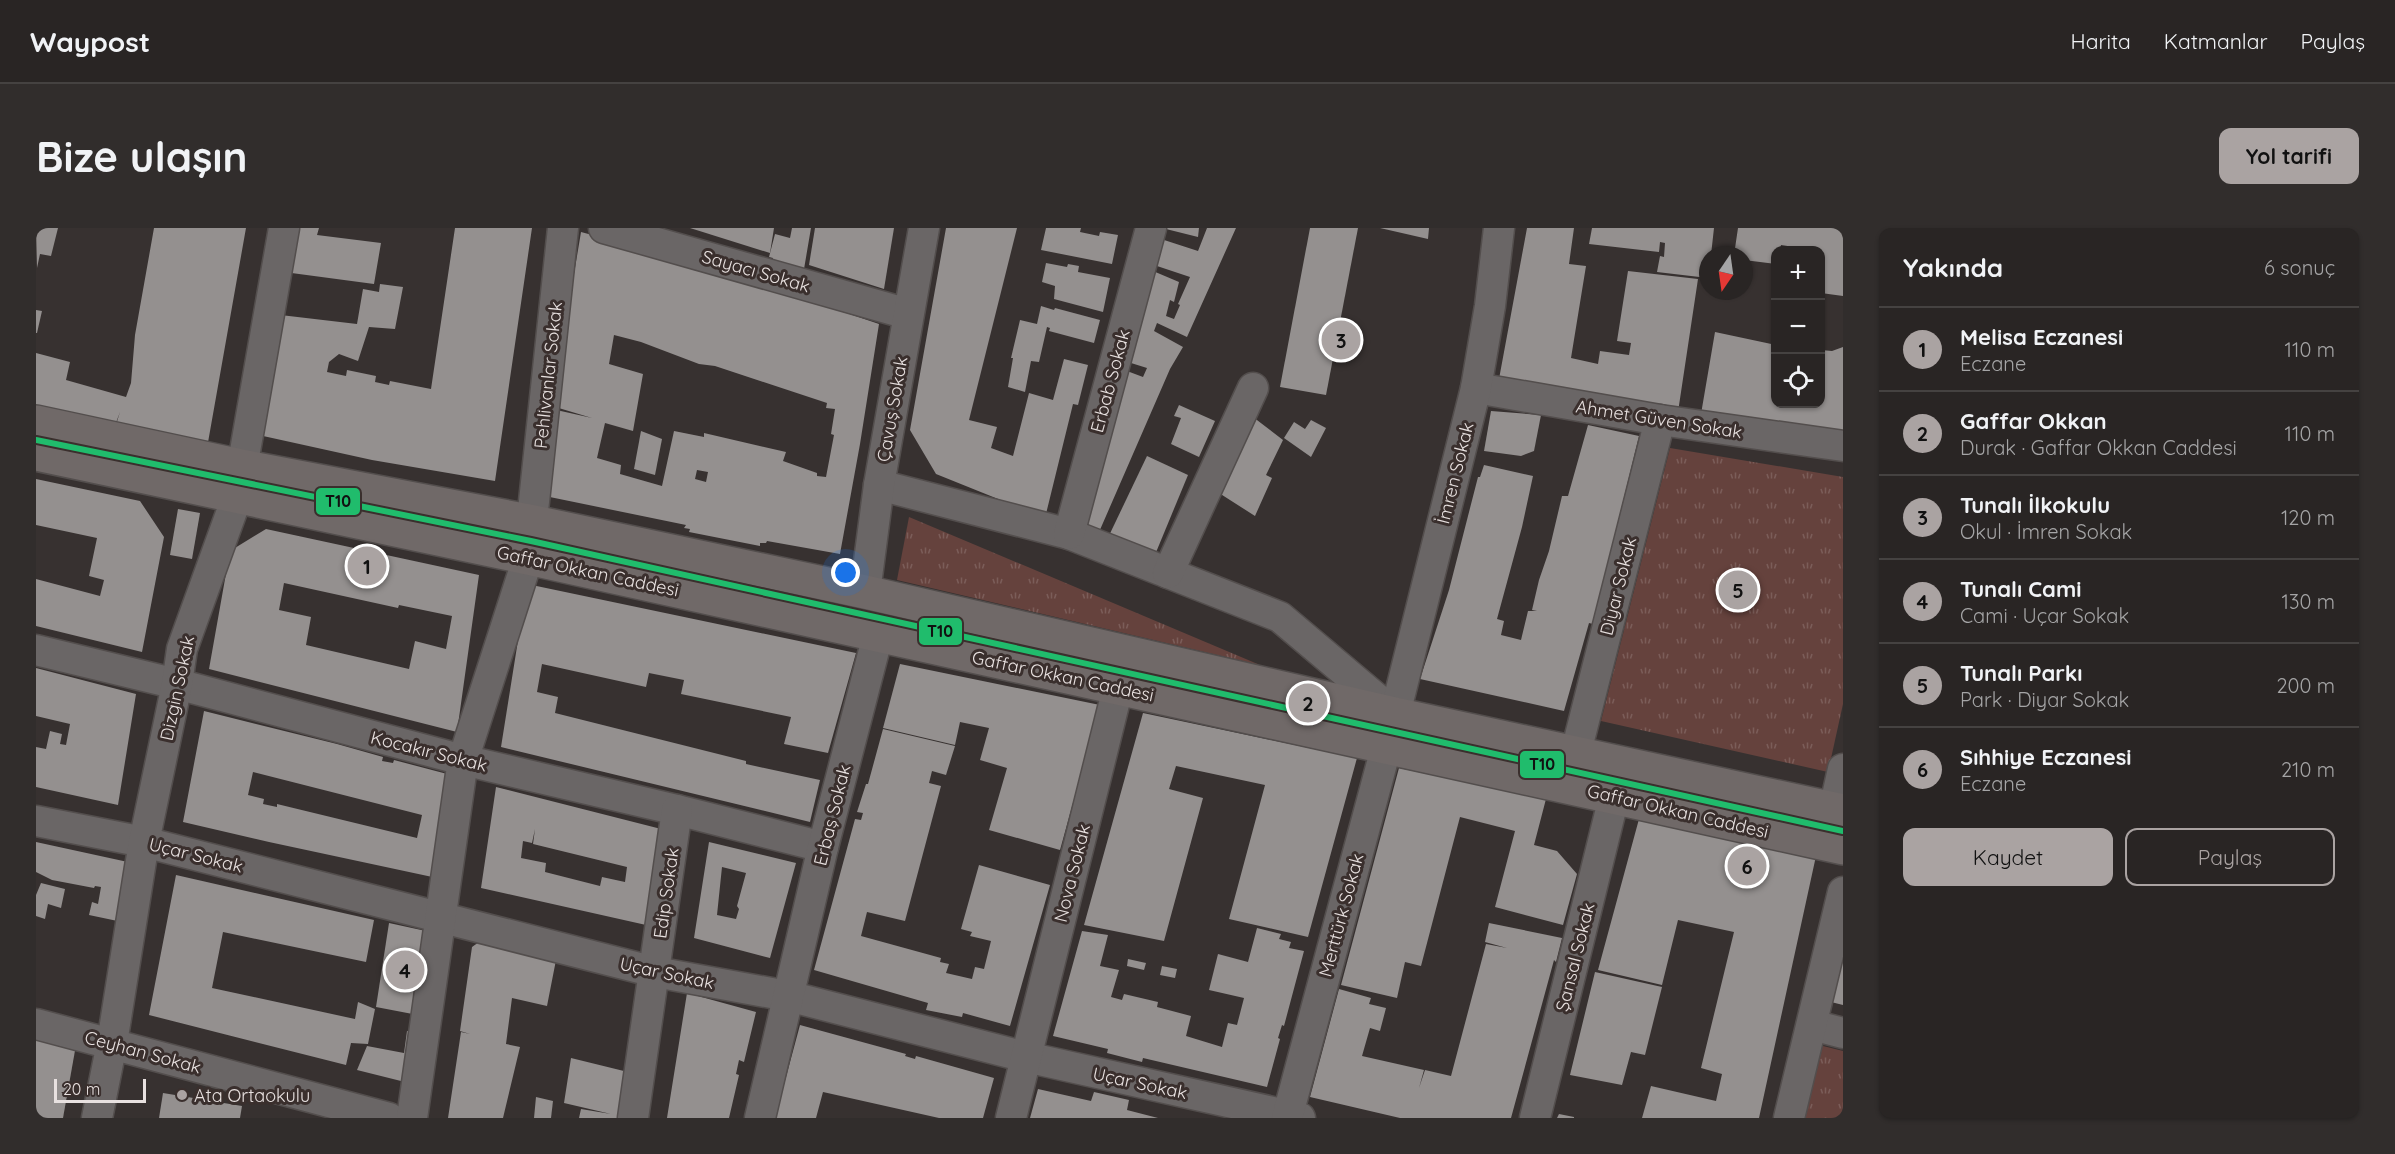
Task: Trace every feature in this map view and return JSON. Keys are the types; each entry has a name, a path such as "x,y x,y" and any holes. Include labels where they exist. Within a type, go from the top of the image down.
{"main road":[{"name":"Gaffar Okkan Caddesi","path":"36,422 239,481 528,558 1843,848"},
{"name":"Gaffar Okkan Caddesi","path":"36,454 534,522 865,592 1395,714 1838,811"}],"street":[{"name":"Dizgin Sokak","path":"97,1118 112,1043 144,842 177,684 182,649 239,481 284,228"},
{"name":"Pehlivanlar Sokak","path":"412,1118 463,760 528,558 534,522 563,228"},
{"name":"Sayacı Sokak","path":"604,228 908,314"},
{"name":"Çavuş Sokak","path":"865,592 879,485 924,228"},
{"name":"Erbab Sokak","path":"1069,534 1151,228"},
{"name":"İmren Sokak","path":"1395,714 1476,388 1490,306 1499,228"},
{"path":"1168,573 1253,388"},
{"name":"Ahmet Güven Sokak","path":"1476,388 1660,420 1843,446"},
{"name":"Diyar Sokak","path":"1576,752 1660,420"},
{"path":"879,485 1069,534 1280,616 1395,714"},
{"name":"Erbaş Sokak","path":"760,1118 824,847 878,635"},
{"name":"Kocakır Sokak","path":"36,650 177,684 463,760 824,847"},
{"name":"Nova Sokak","path":"1011,1118 1118,688"},
{"name":"Merttürk Sokak","path":"1291,1117 1395,714"},
{"path":"1838,811 1843,769"},
{"name":"Şansal Sokak","path":"1535,1118 1614,797"},
{"name":"Edip Sokak","path":"633,1118 677,810"},
{"name":"Uçar Sokak","path":"36,821 144,842 655,972 788,996 1026,1057 1291,1117"},
{"path":"1789,1118 1843,892"},
{"name":"Ceyhan Sokak","path":"36,1024 389,1118"},
{"path":"1812,1025 1843,1032"}],"green space":[{"path":"1670,448 1843,477 1843,704 1828,772 1601,721"},
{"path":"909,517 1260,665 897,580"},
{"path":"1807,1042 1843,1051 1843,1118 1789,1118"}],"building":[{"path":"36,228 58,228 51,256 40,254 37,268"},
{"path":"154,228 246,228 207,448 115,428 120,412 114,428 36,411 36,353 70,362 66,380 126,397 131,383 135,335"},
{"path":"291,228 319,228 317,235 381,243 374,284 284,272"},
{"path":"455,228 532,228 495,481 372,460 254,434 272,314 357,324 363,289 379,292 380,284 403,287 395,329 369,327 358,361 339,354 329,362 327,372 346,376 347,370 376,376 375,382 389,385 390,381 431,389"},
{"path":"690,228 774,228 770,253"},
{"path":"792,228 811,228 803,275 770,267 773,258 769,257 775,234 790,238"},
{"path":"815,228 894,228 884,289 809,265"},
{"path":"946,228 1017,228 969,420 997,427 991,448 1013,456 1029,393 1053,400 1064,359 1088,365 1078,405 1073,404 1045,518 936,474 910,430"},
{"path":"1046,228 1081,228 1080,232 1099,236 1100,232 1118,235 1112,264 1041,250"},
{"path":"1162,228 1199,228 1198,237"},
{"path":"1207,228 1236,228 1187,337 1157,323 1154,331 1183,347 1170,369 1096,539 1080,534 1127,371 1143,377 1147,368 1131,363 1153,271 1179,282 1174,302 1170,300 1166,316 1174,319 1190,277 1154,265 1161,239 1198,251"},
{"path":"1310,228 1358,228 1326,395 1280,387"},
{"path":"1380,228 1429,228 1428,239"},
{"path":"1527,228 1574,228 1569,264 1586,266 1571,358 1598,364 1600,351 1629,355 1631,343 1617,341 1628,271 1698,279 1678,412 1499,379"},
{"path":"1592,228 1714,228 1712,246 1699,246 1699,277 1657,272 1660,256 1664,257 1665,243 1660,242 1659,252 1589,244"},
{"path":"1738,228 1843,228 1843,296 1825,294 1825,246 1771,246 1771,263 1753,261 1753,246 1735,246"},
{"path":"581,232 656,252 694,266 694,270 805,299 879,324 840,554 767,541 760,543 760,546 689,532 690,529 684,528 686,525 540,495 552,409 592,418 552,406","holes":["614,335 827,403 826,408 835,409 831,434 834,435 826,477 817,476 817,473 783,461 786,452 704,433 704,437 674,431 662,486 620,474 621,465 597,458 605,423 633,431 643,374 609,364","697,470 708,472 706,482 695,479"]},
{"path":"1046,263 1067,267 1068,264 1079,266 1078,272 1110,278 1103,312 1054,299 1055,286 1042,282"},
{"path":"1041,306 1100,320 1094,343 1049,331 1050,328 1047,327 1039,362 1031,361 1025,392 1008,387 1013,358 1011,358 1020,320 1037,324"},
{"path":"36,310 42,311 37,333 36,333"},
{"path":"1715,332 1771,344 1771,408 1825,408 1825,350 1832,351 1843,347 1843,432 1701,414"},
{"path":"1179,405 1215,421 1199,457 1171,444 1181,418 1174,416"},
{"path":"1491,411 1541,415 1534,451 1521,456 1484,451"},
{"path":"1253,417 1283,440 1266,475 1272,478 1255,516 1219,493"},
{"path":"1311,420 1326,428 1311,457 1284,438 1294,422 1305,429"},
{"path":"1588,425 1639,436 1593,624 1589,623 1564,711 1420,679 1449,590 1478,477 1484,465 1533,476 1497,619 1504,621 1501,635 1521,640 1528,611 1537,611 1532,610 1562,496 1568,496"},
{"path":"641,431 662,439 655,475 634,469"},
{"path":"1147,456 1188,475 1152,562 1105,544"},
{"path":"36,479 140,501 164,537 142,652 36,626 36,579 100,596 104,580 89,576 97,538 36,525"},
{"path":"178,509 200,513 192,559 170,555"},
{"path":"266,529 479,575 457,732 209,669 230,551","holes":["284,583 398,608 399,605 452,616 446,649 415,641 409,669 306,645 311,617 279,610"]},
{"path":"527,584 856,653 828,753 784,744 791,717 681,694 684,680 649,673 646,687 542,664 537,692 558,697 555,713 746,761 746,764 820,780 810,822 501,747"},
{"path":"900,664 1100,705 1060,850 989,830 1007,768 980,760 989,728 960,722 955,745 883,728"},
{"path":"36,668 136,694 118,805 36,787 36,747 46,749 50,731 62,734 60,744 66,745 70,724 36,716"},
{"path":"204,711 337,744 383,757 382,761 393,763 394,760 451,775 437,878 183,822","holes":["253,772 422,815 417,838 277,804 277,807 263,804 264,799 248,795"]},
{"path":"1143,713 1357,758 1308,937 1229,919 1265,785 1176,766 1169,789 1203,798 1164,941 1084,925"},
{"path":"883,729 955,746 946,775 932,771 929,783 941,786 905,921 867,912 861,936 941,958 940,962 949,964 946,973 972,979 975,967 984,969 991,941 970,936 972,932 961,929 979,865 1050,885 1010,1026 963,1013 962,1017 926,1010 928,1003 814,970 855,819 861,820 863,813 857,812 866,784 868,784"},
{"path":"1399,768 1546,799 1534,845 1557,851 1577,874 1563,925 1495,907 1515,831 1460,817 1421,966 1405,962 1397,998 1341,985"},
{"path":"496,787 669,831 655,927 481,888","holes":["535,829 533,844 627,867 625,882 602,877 600,886 545,872 546,863 521,858 523,841 532,843"]},
{"path":"1639,819 1816,856 1759,1118 1642,1118 1651,1086 1716,1101 1722,1074 1701,1068 1734,932 1678,920 1662,985 1598,970"},
{"path":"36,842 137,864 127,923 89,915 92,902 98,904 101,887 95,886 94,888 52,880 36,872"},
{"path":"709,842 796,863 770,958 694,938","holes":["722,867 746,873 736,919 717,915"]},
{"path":"176,875 374,920 366,962 223,932 212,988 355,1019 358,1002 375,1009 368,1044 351,1043 346,1065 149,1015"},
{"path":"41,883 65,889 61,908 48,904 45,919 36,916 36,895"},
{"path":"389,923 435,933 423,1016 376,1007"},
{"path":"1489,923 1562,938 1511,1118 1400,1118 1310,1097 1339,989 1371,998 1369,1004 1386,1008 1380,1031 1370,1028 1362,1056 1424,1070 1419,1088 1425,1070 1451,1076 1486,944 1507,948 1485,942"},
{"path":"1257,928 1281,934 1279,939 1291,942 1289,948 1304,951 1284,1026 1282,1025 1278,1038 1280,1039 1267,1087 1143,1058 1142,1062 1107,1053 1108,1049 1053,1036 1082,931 1108,935 1100,966 1119,970 1111,997 1122,1000 1124,994 1158,1002 1157,1007 1191,1016 1186,1036 1222,1047 1228,1023 1237,1025 1244,998 1209,990 1218,954 1248,962"},
{"path":"479,942 556,960 547,1006 512,998 506,1044 520,1047 503,1118 448,1118 461,1032 470,1034 460,1031 472,947"},
{"path":"1843,951 1843,1005 1831,1002"},
{"path":"1128,959 1146,963 1144,970 1127,966"},
{"path":"1162,966 1177,969 1175,978 1160,975"},
{"path":"1595,972 1662,987 1645,1055 1631,1052 1622,1085 1570,1075"},
{"path":"687,993 756,1012 744,1062 739,1060 736,1074 739,1075 729,1118 667,1118"},
{"path":"800,1025 906,1054 905,1056 915,1059 916,1056 994,1078 983,1118 939,1118 823,1092 816,1118 775,1118"},
{"path":"407,1031 421,1032 413,1084 357,1070 367,1046 404,1053"},
{"path":"36,1035 76,1045 63,1118 36,1118"},
{"path":"571,1058 632,1073 626,1118 579,1118 581,1109 611,1114 564,1103"},
{"path":"1038,1089 1091,1101 1094,1092 1129,1100 1127,1110 1158,1118 1030,1118"},
{"path":"163,1093 242,1106 240,1118 159,1118"},
{"path":"536,1097 553,1101 551,1118 534,1118"},
{"path":"1559,1114 1574,1117 1574,1118 1557,1118"}],"transit line":[{"name":"T10","path":"36,440 531,541 1843,831"}],"place":[{"name":"Tunalı İlkokulu","path":"1341,340"},
{"name":"Melisa Eczanesi","path":"367,566"},
{"name":"Tunalı Parkı","path":"1738,590"},
{"name":"Gaffar Okkan","path":"1308,703"},
{"name":"Sıhhiye Eczanesi","path":"1747,866"},
{"name":"Tunalı Cami","path":"405,970"},
{"name":"Ata Ortaokulu","path":"182,1095"}]}
